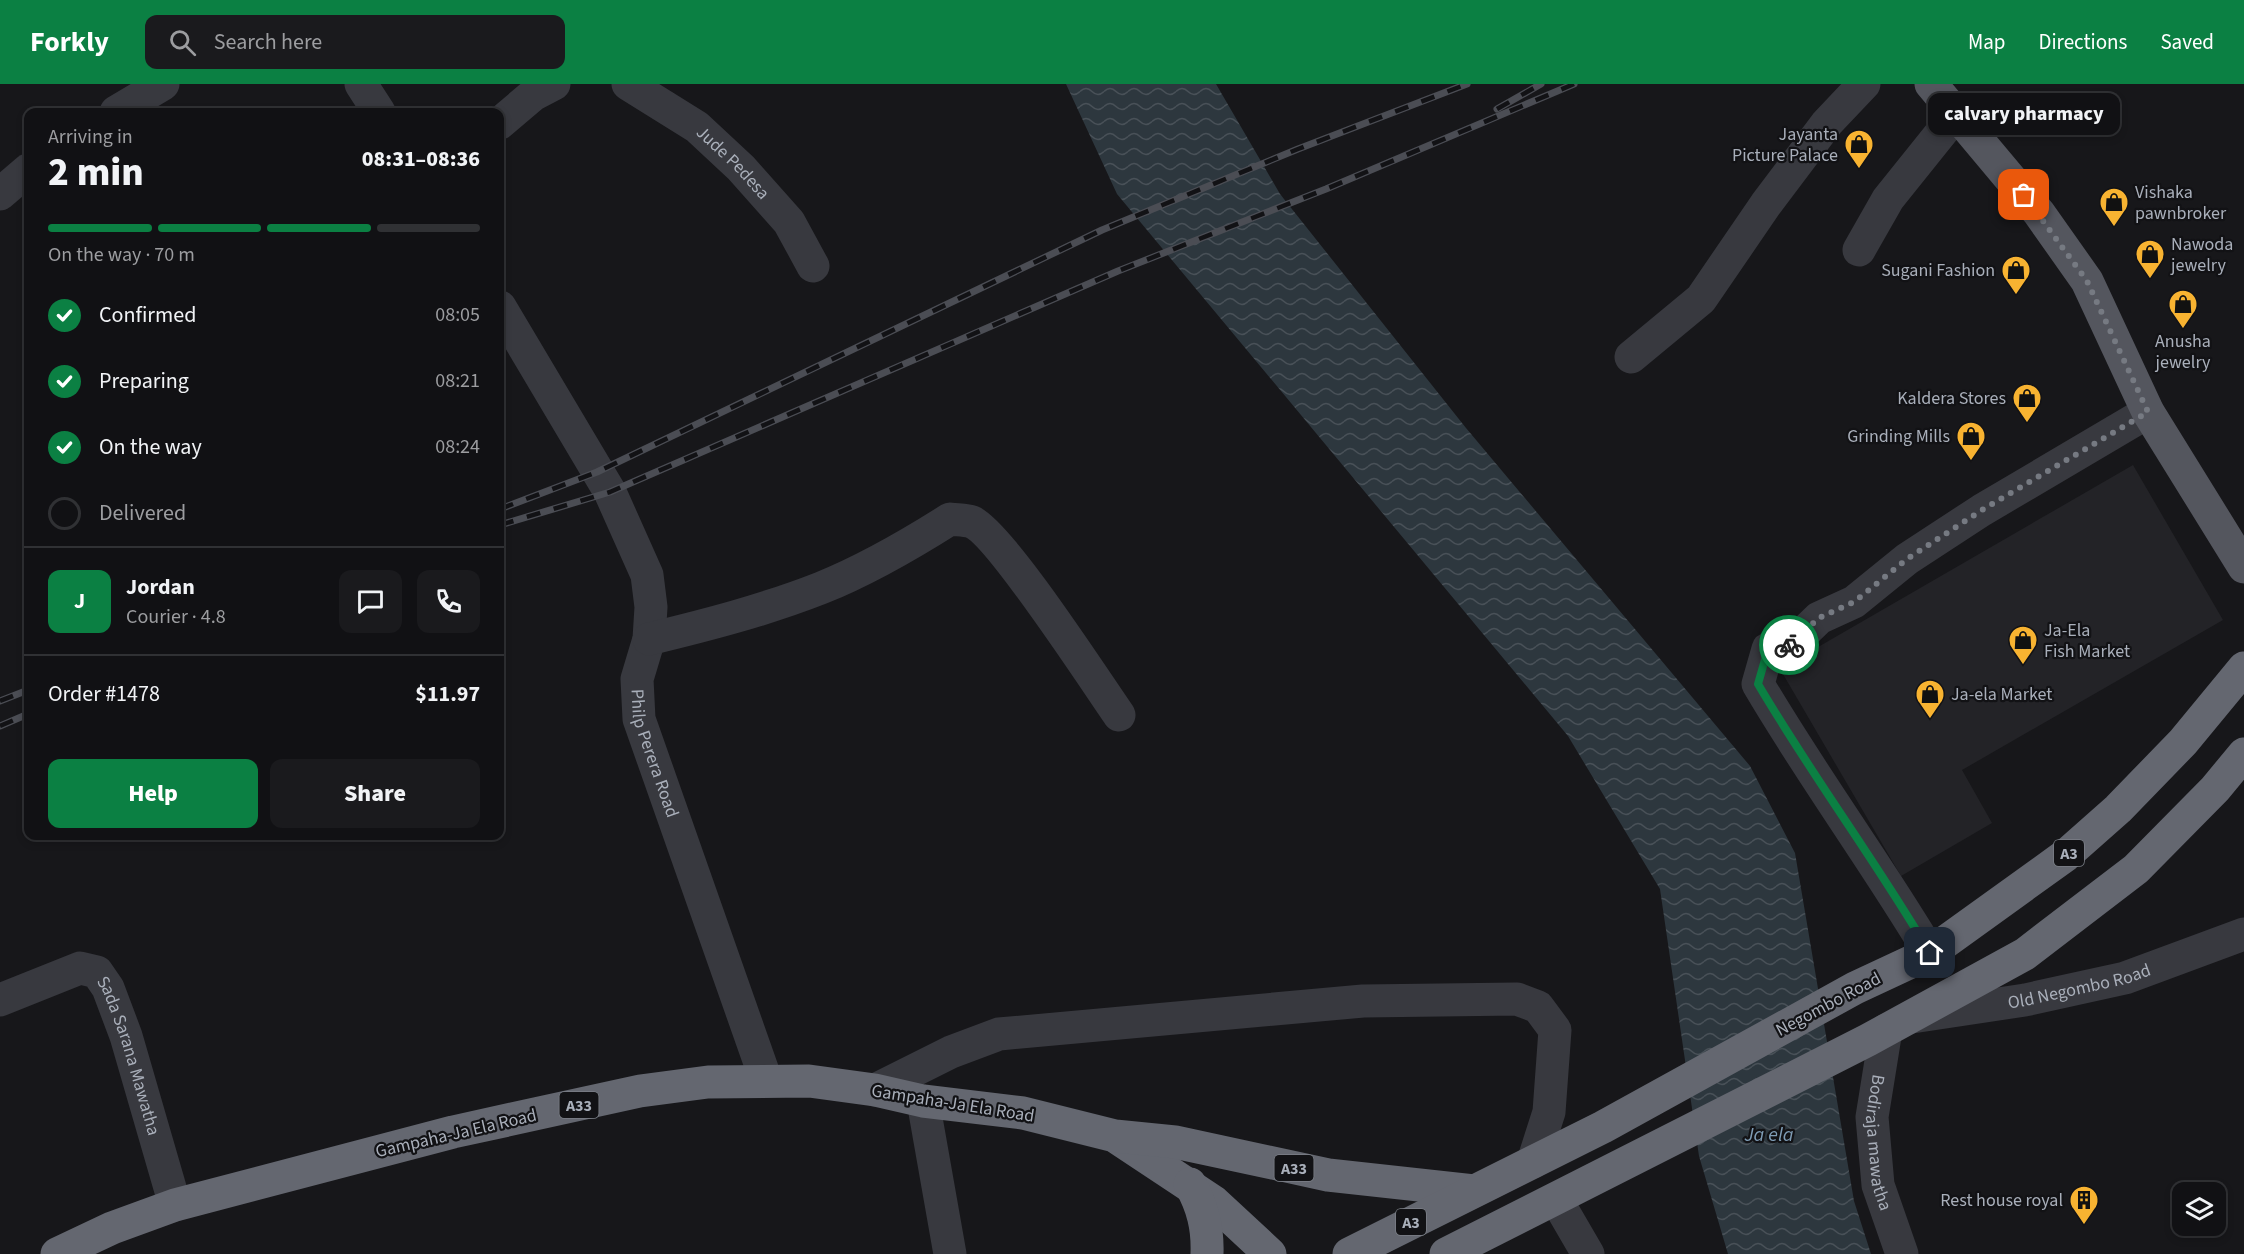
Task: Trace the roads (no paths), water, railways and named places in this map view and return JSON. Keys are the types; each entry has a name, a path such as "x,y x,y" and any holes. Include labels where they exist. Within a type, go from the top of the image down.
{"highway":[{"name":"Negombo Road","path":"1349,1254 1566,1146 1855,988 1930,953 2067,855 2109,817 2183,742 2244,668"},
{"path":"1446,1254 1887,1029 2025,954 2081,914 2136,869 2215,789 2244,754"},
{"name":"Gampaha-Ja Ela Road","path":"57,1254 112,1228 176,1205 453,1132 640,1091 708,1082 809,1081 875,1090 924,1101 1023,1113 1115,1136 1175,1142 1328,1175 1474,1191"},
{"name":"Gampaha-Ja Ela Road","path":"1115,1136 1190,1184 1270,1254"},
{"path":"1190,1184 1200,1202 1206,1221 1207,1254"}],"main road":[{"path":"1931,84 2039,213 2087,281 2148,412 2244,567"}],"street":[{"path":"123,108 163,84"},
{"path":"361,84 376,108"},
{"path":"504,120 533,95 554,84"},
{"name":"Jude Pedesa","path":"628,84 697,127 741,168 789,222 813,266"},
{"path":"1631,357 1701,299 1766,204 1827,123 1864,84"},
{"path":"1859,250 1888,200 1957,113"},
{"path":"0,194 24,173"},
{"name":"Philp Perera Road","path":"504,314 610,492 647,575 651,607 649,639 637,679 639,719 766,1080"},
{"path":"1930,953 1890,886 1798,752 1758,684 1768,649 1791,645 1819,618 1854,602 1907,559 1982,510 2148,412"},
{"path":"649,639 723,620 821,588 910,545 950,519 973,522 992,539 1030,588 1119,715"},
{"name":"Old Negombo Road","path":"1887,1029 2125,978 2244,934"},
{"name":"Sada Sarana Mawatha","path":"0,1000 80,968 97,972 108,988 126,1036 176,1205"},
{"path":"875,1090 951,1052 999,1034 1363,1001 1517,999 1538,1008 1555,1030 1549,1112 1533,1162"},
{"name":"Bodiraja mawatha","path":"1887,1029 1872,1117 1878,1185 1902,1254"},
{"path":"924,1101 950,1254"},
{"path":"1569,1191 1588,1254"}],"water":[{"name":"Ja ela","path":"1066,84 1216,84 1280,194 1466,428 1750,766 1795,853 1854,1201 1871,1254 1728,1254 1699,1156 1660,889 1568,736 1117,194"}],"railway":[{"path":"504,507 597,472 1102,230 1298,149 1467,84"},
{"path":"1497,109 1541,84"},
{"path":"504,524 610,492 1118,271 1326,189 1574,84"},
{"path":"0,701 24,692"},
{"path":"0,726 24,716"}],"place":[{"name":"Jayanta Picture Palace","path":"1859,170"},
{"name":"calvary pharmacy","path":"2024,195"},
{"name":"Vishaka pawnbroker","path":"2114,228"},
{"name":"Nawoda jewelry","path":"2150,280"},
{"name":"Sugani Fashion","path":"2016,296"},
{"name":"Anusha jewelry","path":"2183,330"},
{"name":"Kaldera Stores","path":"2027,424"},
{"name":"Grinding Mills","path":"1971,462"},
{"name":"Ja-Ela Fish Market","path":"2023,666"},
{"name":"Ja-ela Market","path":"1930,720"},
{"name":"Rest house royal","path":"2084,1226"}]}
